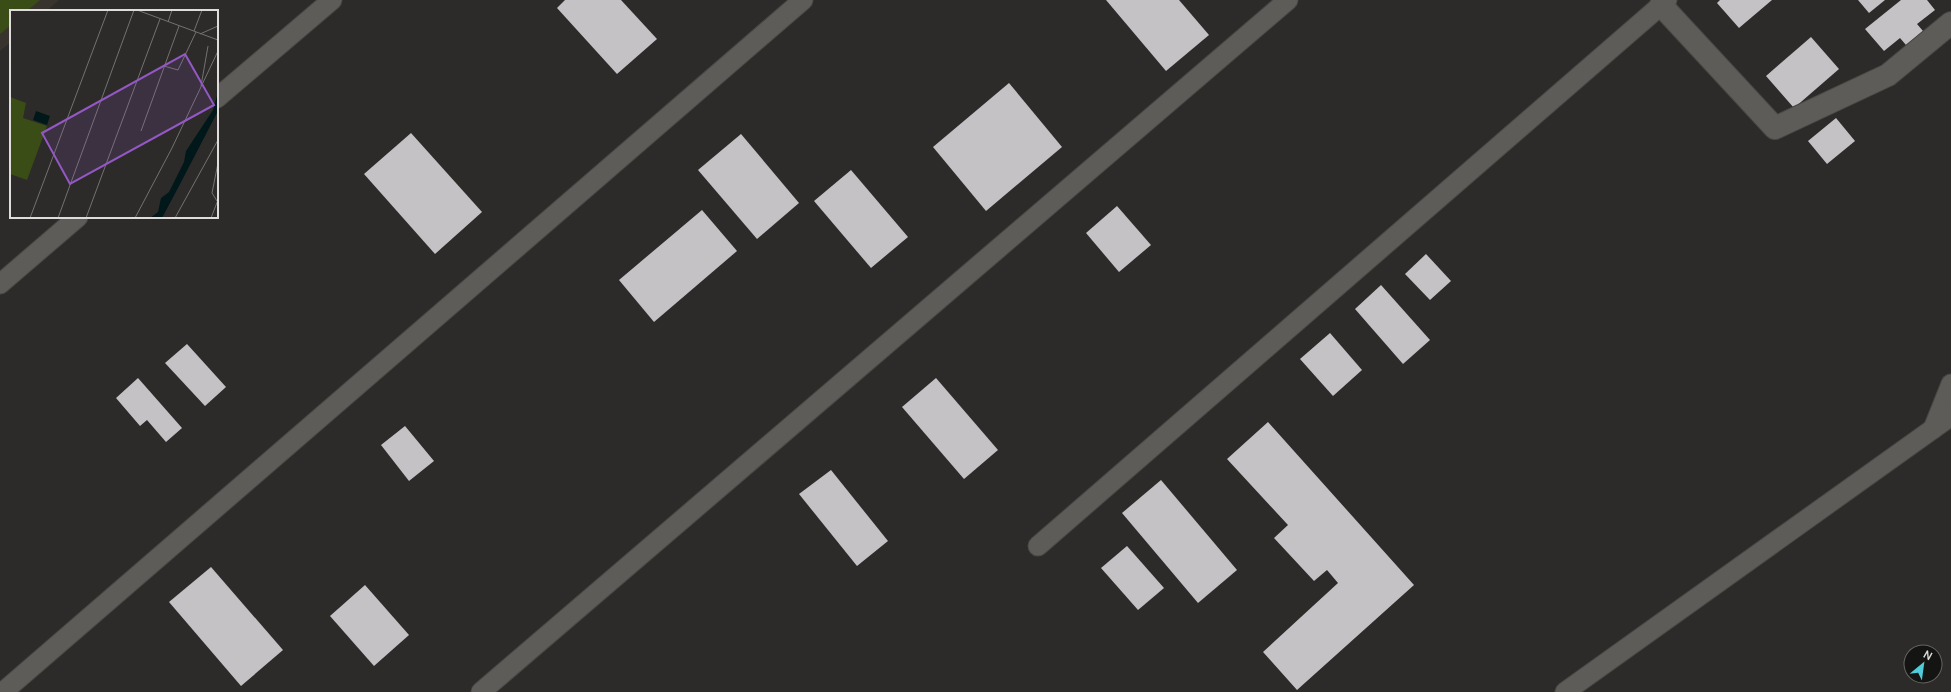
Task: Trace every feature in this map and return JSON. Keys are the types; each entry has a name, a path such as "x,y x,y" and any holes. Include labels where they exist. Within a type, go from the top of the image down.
{"street":[{"path":"1664,3 1775,128 1888,75 1951,23"}],"lane":[{"path":"218,97 332,0"},
{"path":"3,692 803,0"},
{"path":"481,692 1288,0"},
{"path":"1038,546 1664,3"},
{"path":"0,284 77,218"},
{"path":"1933,429 1951,384"},
{"path":"1565,692 1951,416"}],"shaded area":[{"path":"0,0 59,0 47,10 10,10 10,43 0,51"}],"green space":[{"path":"0,0 40,0 28,10 10,10 10,26 0,34"}],"building":[{"path":"565,0 621,0 657,39 617,74 557,8"},
{"path":"1106,0 1179,0 1209,35 1166,71"},
{"path":"1720,0 1772,0 1739,28 1717,3"},
{"path":"1858,0 1885,0 1869,13"},
{"path":"1901,0 1927,0 1935,10 1917,24 1923,31 1906,45 1900,38 1884,51 1865,29"},
{"path":"1811,37 1839,69 1794,108 1766,76"},
{"path":"1009,83 1062,147 986,211 933,147"},
{"path":"1836,118 1855,141 1827,164 1808,141"},
{"path":"411,133 482,212 435,254 364,174"},
{"path":"741,134 799,203 757,239 698,170"},
{"path":"851,170 908,237 871,268 814,201"},
{"path":"1117,206 1151,245 1119,272 1086,233"},
{"path":"702,210 737,251 654,322 619,280"},
{"path":"1426,254 1451,281 1430,300 1405,274"},
{"path":"1381,285 1430,340 1403,364 1355,309"},
{"path":"1330,333 1362,370 1333,396 1300,359"},
{"path":"187,344 226,387 205,406 165,363"},
{"path":"138,378 182,428 166,442 147,420 140,426 116,398"},
{"path":"936,378 998,450 964,479 902,407"},
{"path":"1268,422 1414,585 1297,690 1263,652 1338,583 1327,570 1314,581 1274,538 1288,525 1227,459"},
{"path":"405,426 434,461 409,481 381,445"},
{"path":"831,470 888,541 857,566 799,494"},
{"path":"1161,480 1237,570 1198,603 1122,513"},
{"path":"1127,546 1164,588 1138,610 1101,568"},
{"path":"211,567 283,650 241,686 169,602"},
{"path":"365,585 409,635 374,666 330,616"}]}
